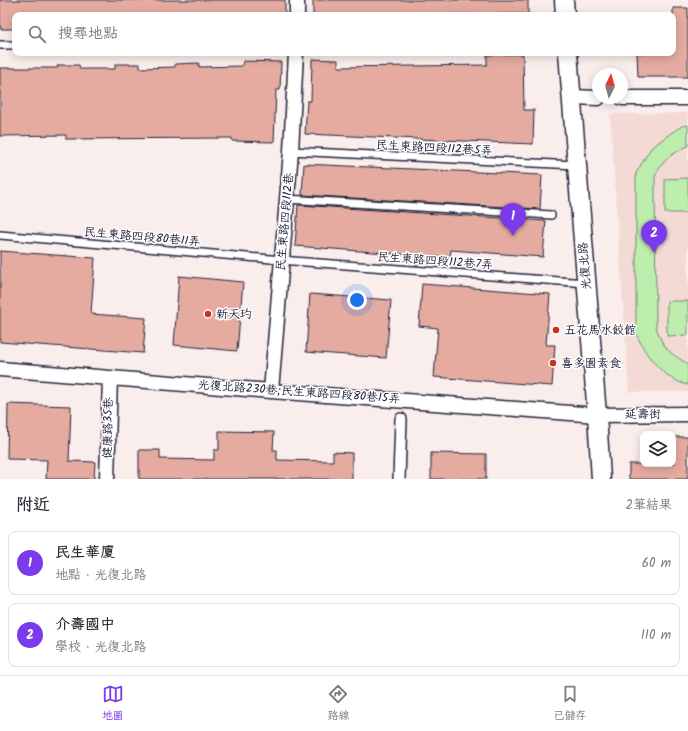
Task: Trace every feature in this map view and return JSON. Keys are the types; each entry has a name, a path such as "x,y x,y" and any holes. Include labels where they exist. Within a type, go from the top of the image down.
{"street":[{"path":"297,0 297,12"},
{"path":"564,0 565,12"},
{"name":"民生東路四段112巷","path":"271,391 291,151 296,56"},
{"name":"光復北路","path":"568,56 601,479"},
{"path":"572,98 592,98"},
{"path":"628,98 688,98"},
{"name":"光復北路230巷;民生東路四段80巷15弄","path":"0,369 597,415"},
{"name":"健康路35巷","path":"107,479 110,378"},
{"name":"延壽街","path":"597,415 688,414"},
{"path":"399,479 401,419"}],"lane":[{"path":"0,45 12,45"},
{"name":"民生東路四段112巷5弄","path":"291,151 577,165"},
{"path":"286,199 551,215"},
{"name":"民生東路四段80巷11弄","path":"0,236 282,260"},
{"name":"民生東路四段112巷7弄","path":"282,260 586,283"}],"shaded area":[{"path":"688,113 688,392 629,392 610,114"}],"green space":[{"path":"688,125 688,146 668,158 655,176 656,327 664,345 676,357 688,364 688,385 671,378 656,365 644,349 636,333 636,173 651,148 682,126"},
{"path":"688,178 688,213 665,213 665,179"},
{"path":"667,301 688,301 688,335 667,336"}],"building":[{"path":"0,0 285,0 285,12 12,12 12,29 0,29"},
{"path":"313,0 528,0 528,12 313,12"},
{"path":"673,8 688,8 688,77 638,77 637,56 676,56 676,12 673,12"},
{"path":"487,56 523,56 524,110 534,110 533,144 305,134 307,101 311,101 312,59 338,60 338,67 487,65"},
{"path":"243,61 281,62 280,90 276,90 274,142 232,141 232,138 66,139 66,135 0,136 0,68 57,68 58,65 79,65 80,69 115,69 115,64 140,64 140,68 175,67 175,64 199,63 199,67 242,66"},
{"path":"304,164 542,175 540,209 302,195"},
{"path":"298,205 546,221 543,257 451,250 450,258 295,246"},
{"path":"0,251 95,258 91,314 146,318 143,353 0,342"},
{"name":"新天玓","path":"179,276 243,282 237,351 174,345"},
{"path":"422,284 550,294 546,345 555,345 552,386 434,377 438,328 419,326"},
{"path":"310,294 391,300 386,358 306,352"},
{"path":"8,404 71,406 69,461 95,462 94,479 46,479 47,460 7,459"},
{"path":"219,431 274,432 273,450 277,450 277,460 333,461 333,452 352,453 352,479 139,479 139,450 160,450 160,459 214,460 214,450 219,450"},
{"path":"676,437 688,437 688,479 629,479 629,464 640,464 640,467 676,467"},
{"path":"431,453 486,454 486,479 431,479"}],"place":[{"name":"民生華廈","path":"513,236"},
{"name":"介壽國中","path":"654,253"},
{"name":"新天玓","path":"208,314"},
{"name":"五花馬水餃館","path":"556,330"},
{"name":"喜多園素食","path":"553,363"}]}
